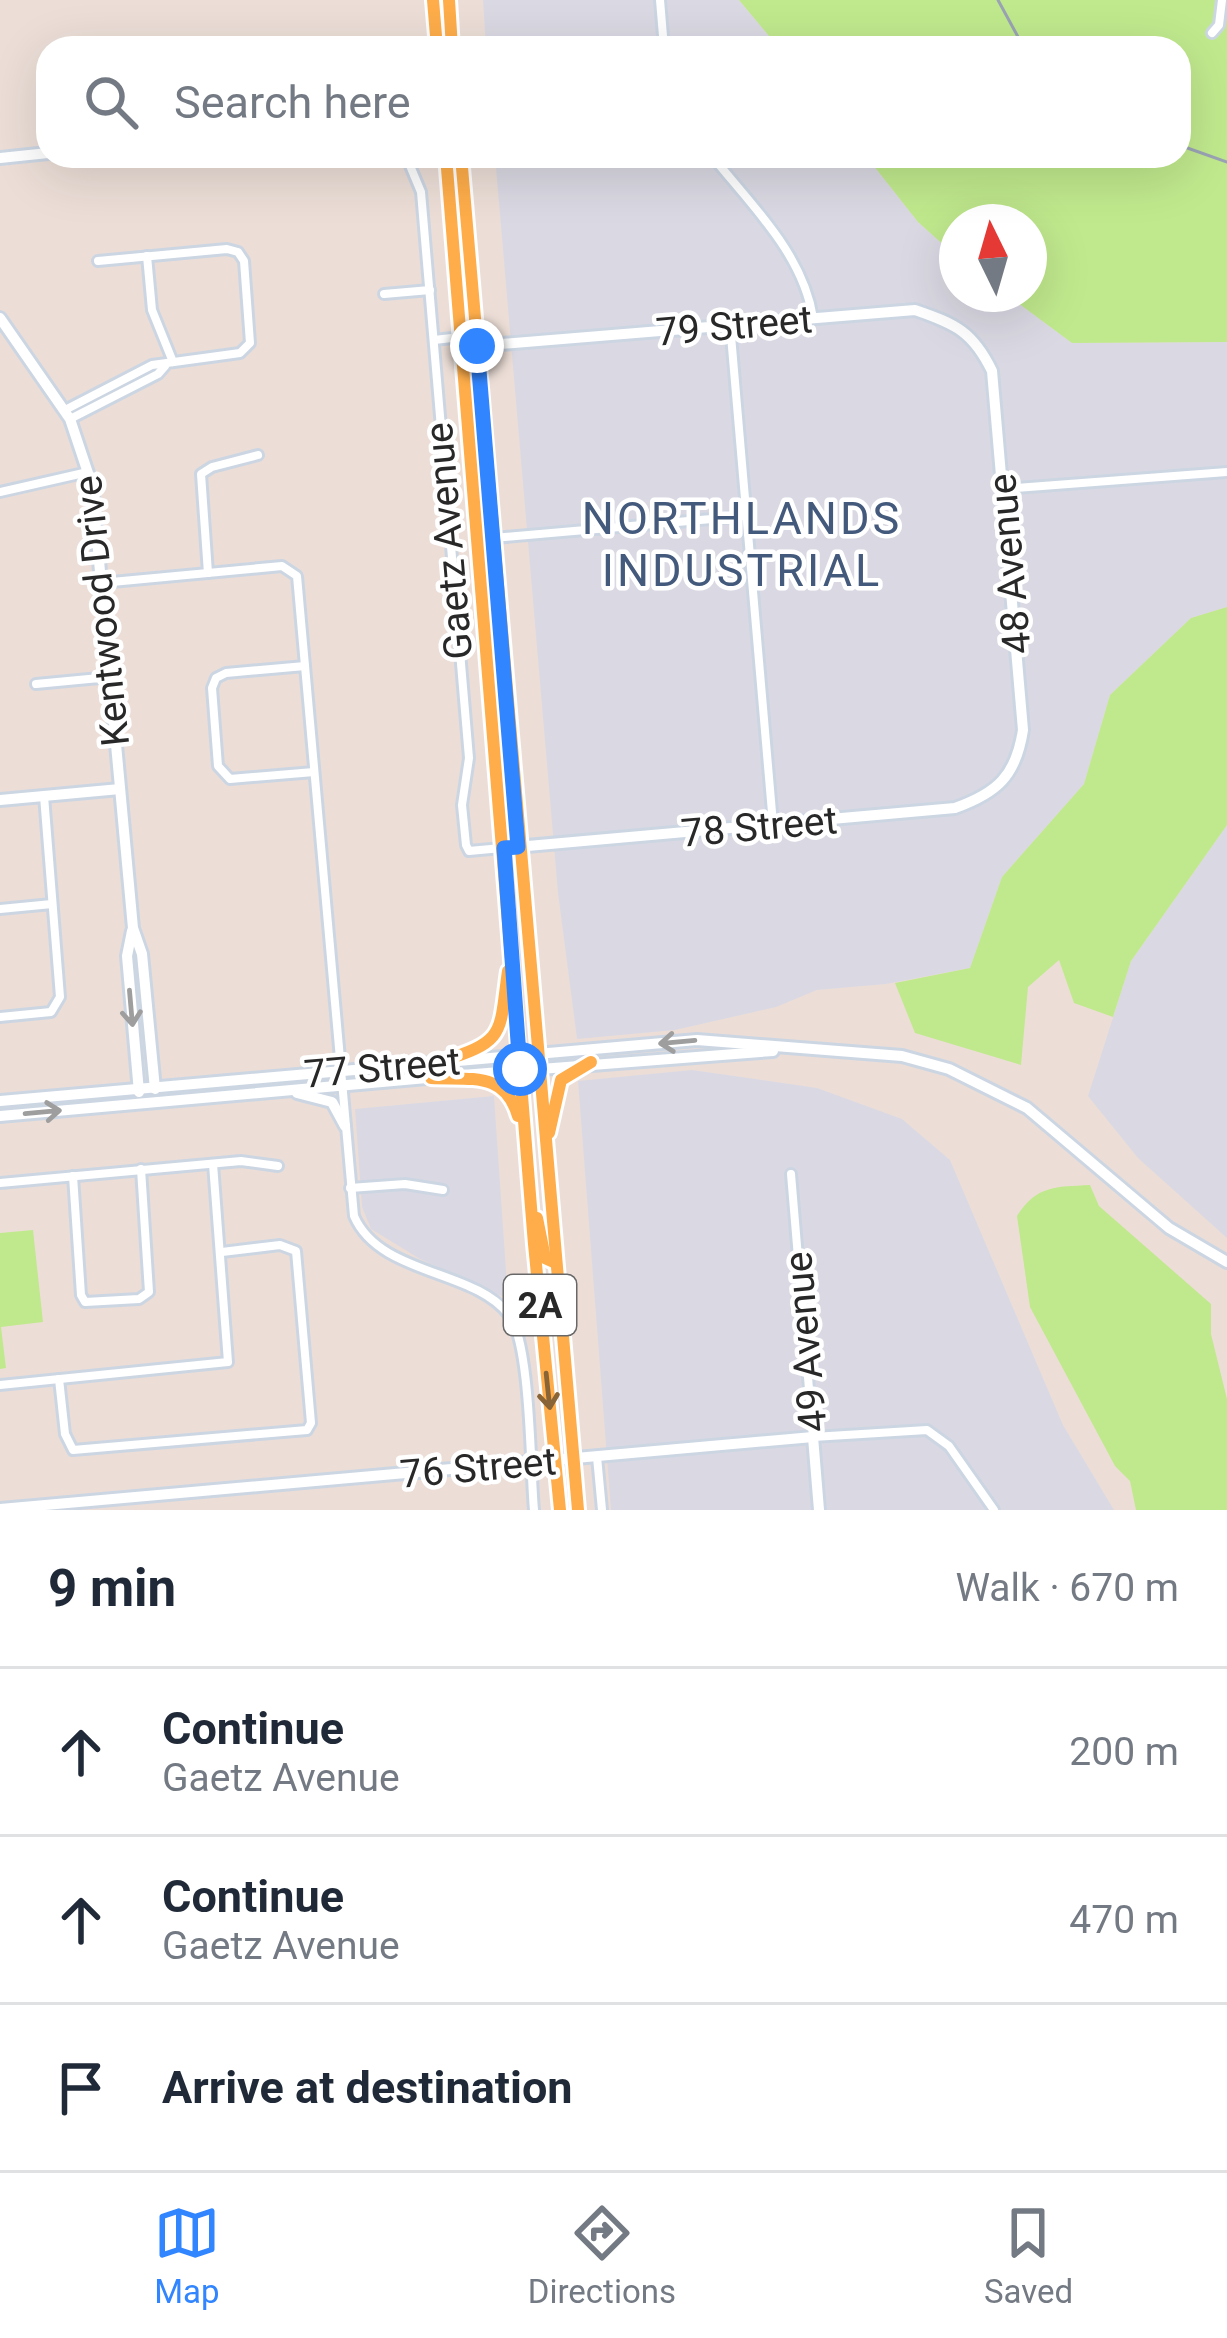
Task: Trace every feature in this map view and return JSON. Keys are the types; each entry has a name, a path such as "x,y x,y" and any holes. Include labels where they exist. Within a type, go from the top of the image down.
{"main road":[{"path":"433,0 436,36"},
{"path":"449,0 451,36"},
{"name":"Gaetz Avenue","path":"447,168 529,1060 526,1149 560,1510"},
{"name":"Gaetz Avenue","path":"462,168 494,538 512,946 545,1152 578,1510"},
{"path":"442,1061 482,1048 494,1038 512,946"},
{"path":"545,1152 561,1080 591,1062"},
{"path":"431,1078 491,1082 506,1090 526,1149"},
{"path":"530,1200 543,1233 545,1258 556,1263"}],"street":[{"path":"661,0 663,36"},
{"path":"1212,33 1219,25 1222,0"},
{"path":"0,158 36,154"},
{"name":"Gaetz Avenue","path":"411,168 422,205 469,758 462,805 466,845 469,851 511,848"},
{"path":"721,168 795,262 808,286 813,318"},
{"path":"68,414 152,365 240,353 250,338 244,261 238,252 227,249 98,261"},
{"path":"147,256 152,310 170,363"},
{"path":"384,294 430,290"},
{"name":"79 Street","path":"477,346 916,310 955,324 980,347"},
{"name":"Kentwood Drive","path":"0,319 68,414 88,472 133,928 142,954 156,1101"},
{"path":"730,324 772,824"},
{"path":"434,340 461,337"},
{"name":"48 Avenue","path":"980,347 992,371 1023,730 1020,749 1004,779"},
{"path":"208,573 201,474 212,466 258,455"},
{"path":"0,492 88,472"},
{"path":"1003,489 1227,472"},
{"path":"494,538 746,516"},
{"path":"101,583 282,566 292,570 298,583 350,1188 358,1224 377,1245 489,1298 510,1316 521,1347 534,1510"},
{"path":"305,666 226,673 216,678 212,688 218,766 230,779 314,772"},
{"path":"36,684 110,677"},
{"name":"78 Street","path":"511,848 955,808 985,797 1004,779"},
{"path":"0,800 120,789"},
{"path":"0,1018 45,1013 59,1004 44,796"},
{"path":"0,909 52,904"},
{"name":"Kentwood Drive","path":"133,928 127,956 139,1096"},
{"name":"77 Street","path":"0,1101 139,1096 156,1101 431,1078 529,1060 697,1040 902,1055 949,1069 1027,1108 1168,1228 1227,1262"},
{"name":"77 Street","path":"139,1096 154,1086 442,1061 591,1062 836,1048"},
{"path":"282,1090 327,1100 338,1109 345,1126"},
{"path":"0,1116 85,1108 95,1102 139,1096"},
{"path":"0,1183 241,1161 278,1166"},
{"path":"0,1385 228,1362 213,1164"},
{"path":"74,1176 81,1295 85,1302 139,1299 149,1292 141,1169"},
{"name":"49 Avenue","path":"791,1174 819,1510"},
{"path":"350,1188 405,1184 443,1190"},
{"path":"59,1379 65,1434 73,1450 307,1430 311,1423 296,1251 280,1245 222,1252"},
{"path":"813,1437 927,1430 949,1446 994,1510"},
{"name":"76 Street","path":"0,1510 813,1437"},
{"path":"597,1457 602,1510"}],"shaded area":[{"path":"483,0 739,0 769,36 485,36"},
{"path":"496,168 875,168 939,241 939,312 1030,312 1072,343 1227,342 1227,607 1191,618 1110,695 1084,784 1002,877 970,968 886,984 817,990 776,1007 675,1030 577,1039 558,893"},
{"path":"1227,825 1227,1238 1138,1158 1088,1096 1131,961"},
{"path":"692,1070 817,1088 902,1119 950,1160 1063,1425 1114,1510 611,1510 578,1081"},
{"path":"494,1096 508,1299 420,1259 371,1229 362,1207 355,1109"}],"green space":[{"path":"739,0 1227,0 1227,342 1072,343 1030,312 1047,312 1047,204 939,204 939,241 875,168 1191,168 1191,36 769,36"},
{"path":"1227,607 1227,825 1131,961 1113,1017 1074,1003 1059,960 1028,987 1021,1065 915,1033 895,983 970,968 1002,877 1084,784 1110,695 1191,618"},
{"path":"1090,1185 1099,1206 1211,1304 1211,1334 1227,1399 1227,1510 1136,1510 1130,1481 1115,1466 1030,1307 1017,1216 1040,1193"},
{"path":"33,1230 43,1322 1,1327 6,1368 0,1369 0,1233"}],"railway":[{"path":"998,0 1018,36"},
{"path":"1191,149 1227,162"}],"district":[{"name":"NORTHLANDS INDUSTRIAL","path":"742,544"}],"route":[{"path":"477,346 518,847 504,848 520,1069"}]}
